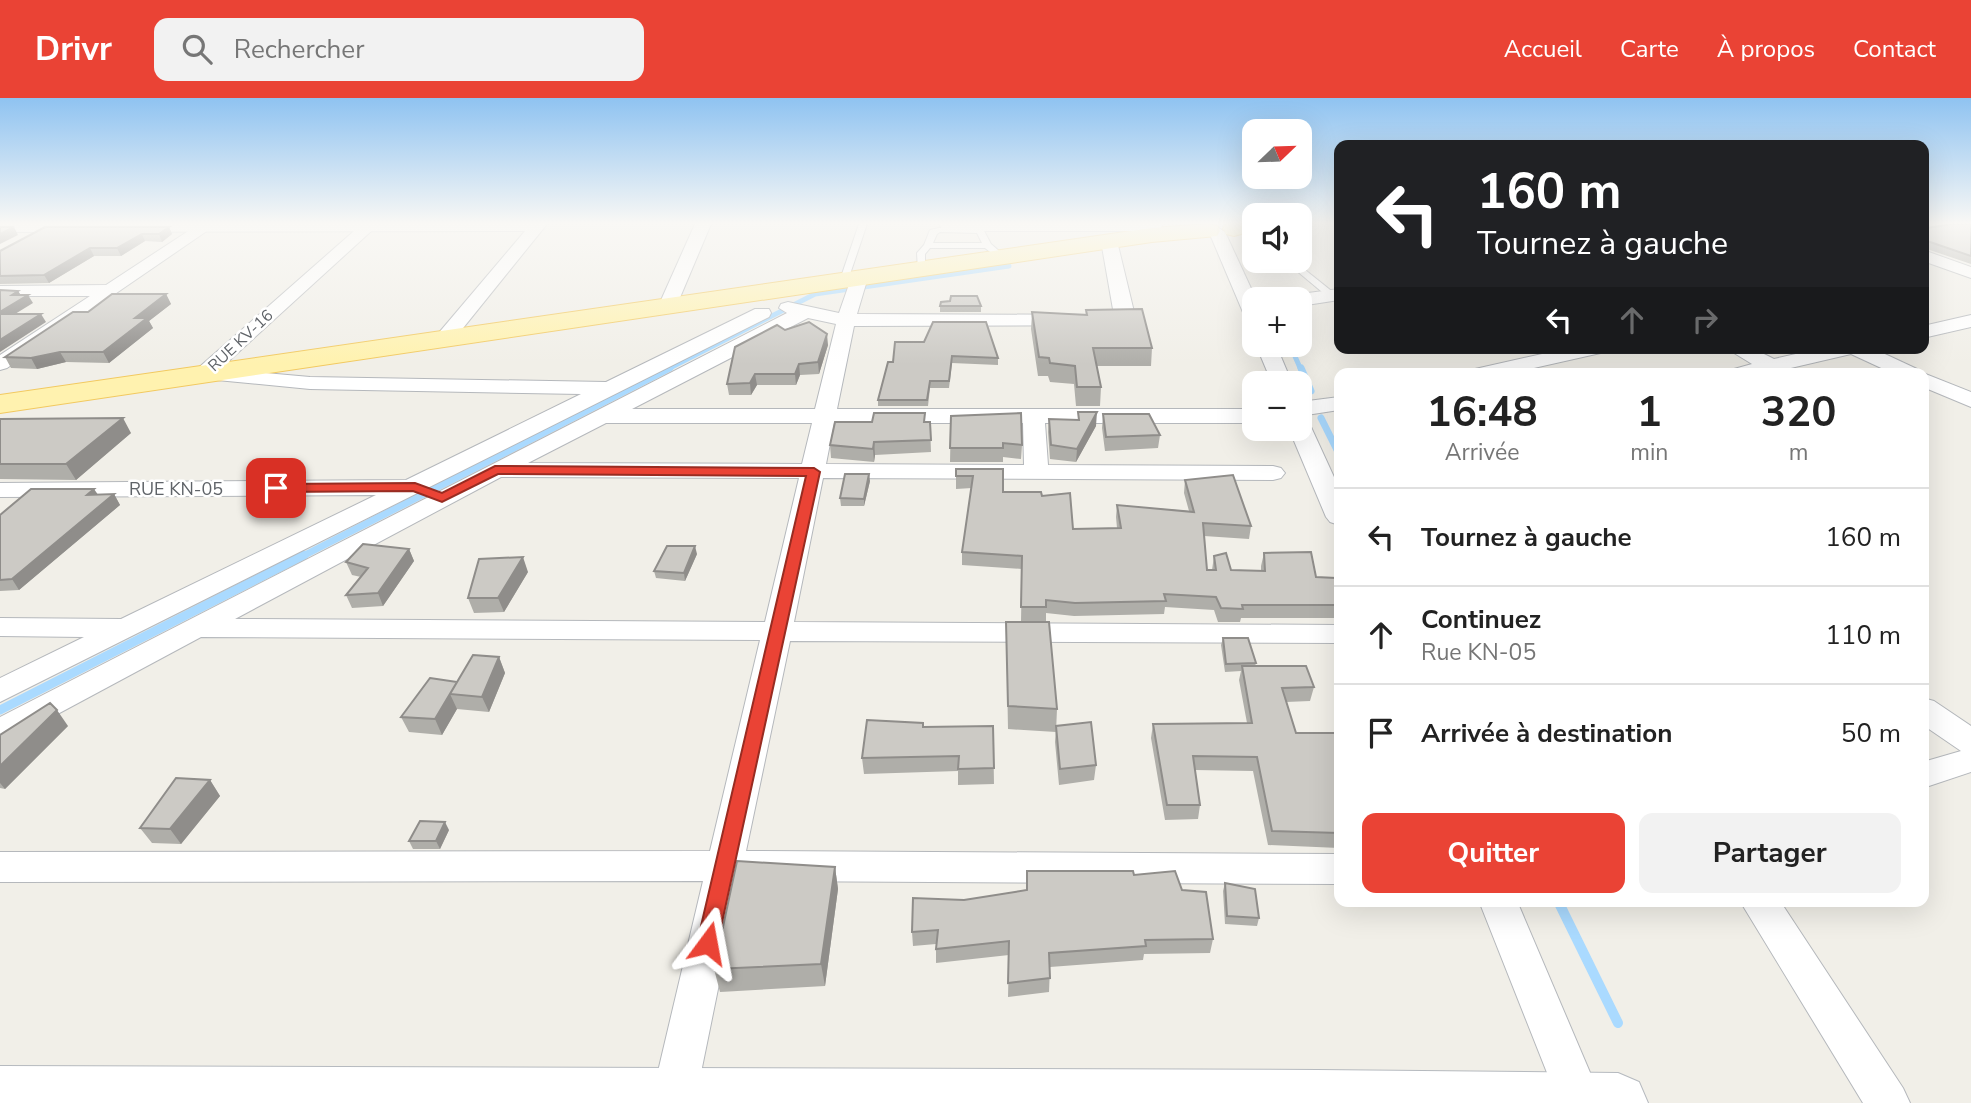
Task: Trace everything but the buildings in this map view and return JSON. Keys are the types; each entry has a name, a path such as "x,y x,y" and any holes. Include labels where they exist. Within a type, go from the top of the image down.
{"main road":[{"path":"0,404 754,294 854,283 887,271"}],"street":[{"path":"0,364 139,271"},
{"name":"RUE KV-16","path":"203,374 316,271"},
{"path":"444,339 500,271"},
{"path":"667,307 683,271"},
{"path":"754,294 791,309 846,320 1118,321 1125,316 1116,271"},
{"path":"1236,271 1244,287"},
{"path":"644,1099 726,866 854,283"},
{"path":"0,290 110,290"},
{"path":"1312,298 1334,295"},
{"path":"0,691 125,628 360,527 428,492 609,388 791,309"},
{"path":"0,731 196,628 360,527 428,492 495,470 601,416 791,309"},
{"path":"1929,331 1971,321"},
{"path":"1505,368 1570,354"},
{"path":"1748,354 1772,366"},
{"path":"1763,368 1823,354"},
{"path":"1869,354 1899,368"},
{"path":"203,374 310,383 609,388"},
{"path":"1929,382 1971,400"},
{"path":"1312,407 1334,404"},
{"path":"601,416 1242,416"},
{"path":"1034,417 1036,472"},
{"path":"1311,441 1328,464 1334,493"},
{"path":"495,470 1273,473"},
{"name":"RUE KN-05","path":"0,490 428,492"},
{"path":"0,627 125,628"},
{"path":"196,628 1334,634"},
{"path":"1929,713 1971,742"},
{"path":"1929,773 1971,760"},
{"path":"0,867 1334,869"},
{"path":"0,1095 1593,1102 1501,907"},
{"path":"1763,907 1888,1103"}],"lane":[{"path":"854,283 856,271"},
{"path":"1305,273 1334,294"}],"waterway":[{"path":"666,370 815,294 975,271"},
{"path":"1295,357 1301,370"},
{"path":"301,557 670,368"},
{"path":"1321,418 1334,444"},
{"path":"0,710 304,555"},
{"path":"1561,907 1618,1023"}],"route":[{"path":"276,488 415,487 442,498 495,470 814,472 708,943"}]}
